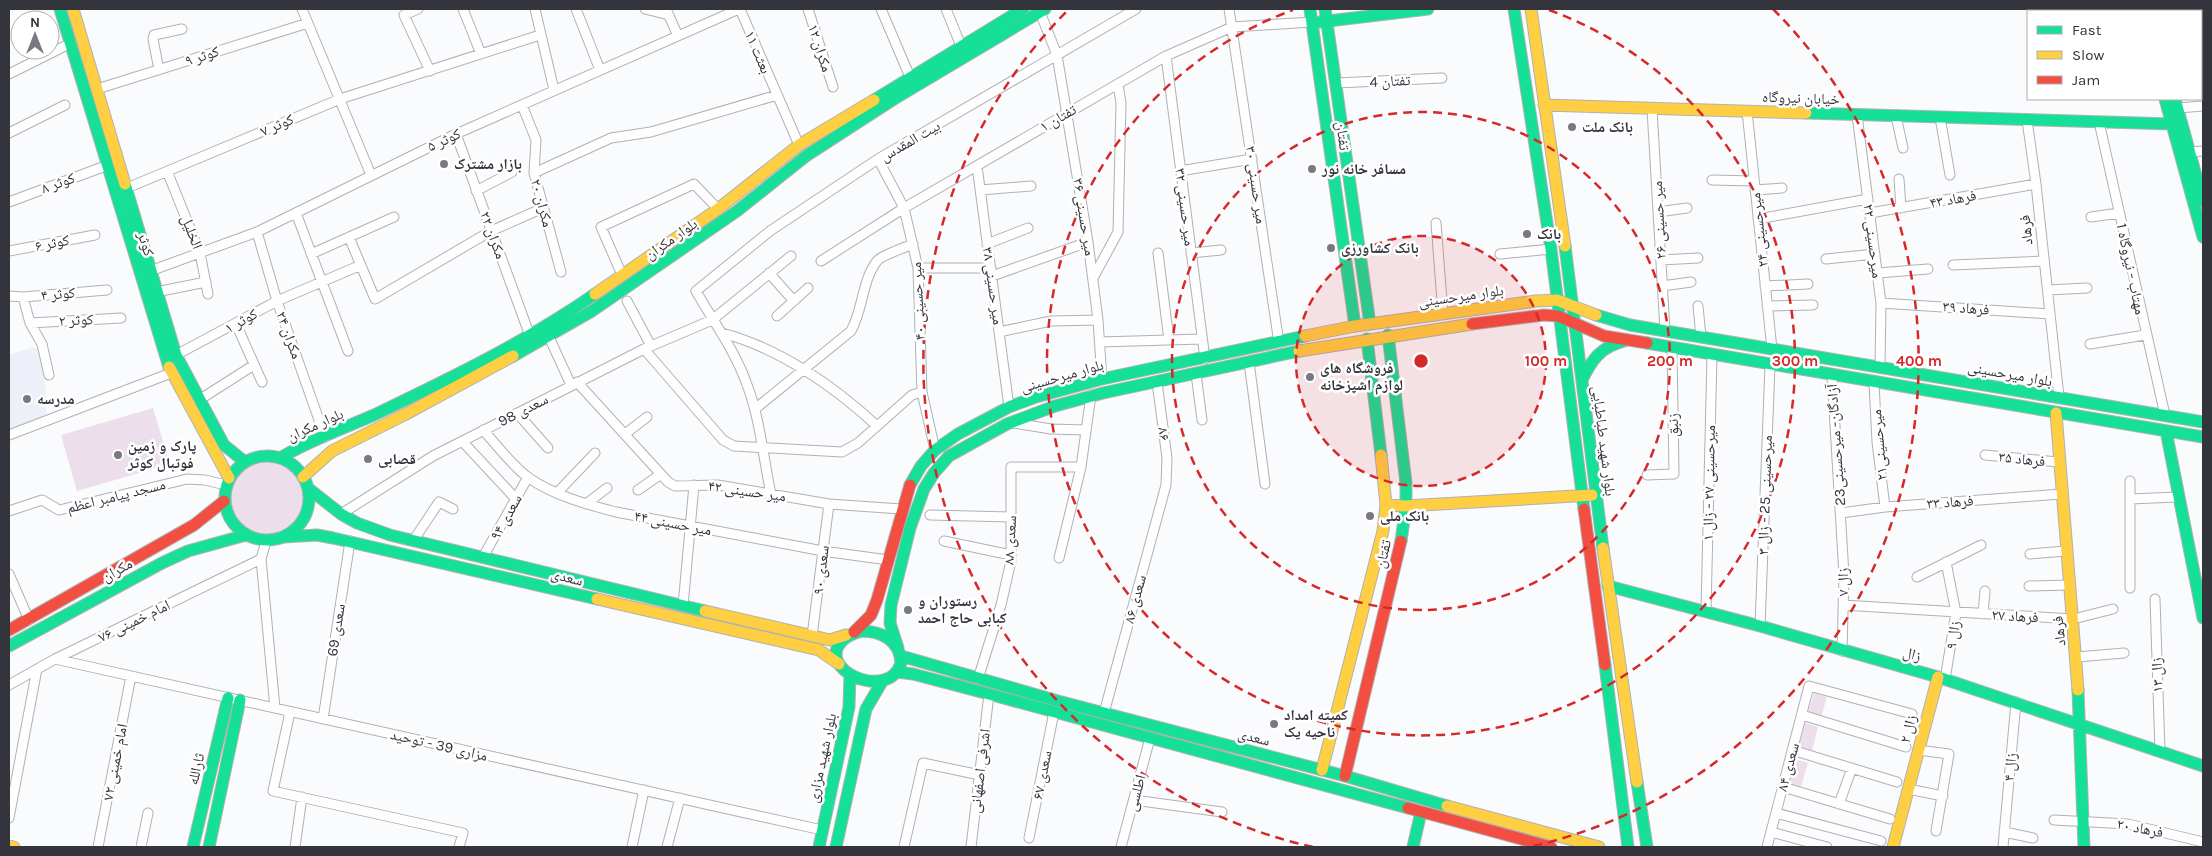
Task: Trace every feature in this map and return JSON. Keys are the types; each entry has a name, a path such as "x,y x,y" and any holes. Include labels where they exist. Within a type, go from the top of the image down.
{"main road":[{"name":"کوثر","path":"60,9 171,373 227,482"},
{"name":"کوثر","path":"73,9 176,355 224,446 245,462"},
{"name":"بلوار مکران","path":"280,458 302,445 325,437 373,415 530,336 718,209 798,145 1023,9"},
{"name":"تفتان","path":"1310,9 1355,326"},
{"name":"تفتان","path":"1325,9 1370,324"},
{"path":"1312,22 1428,9"},
{"name":"بلوار شهید طباطبایی","path":"1514,9 1551,250 1558,316 1628,847"},
{"name":"بلوار شهید طباطبایی","path":"1532,9 1608,586 1646,847"},
{"name":"بلوار مکران","path":"303,476 332,451 406,414 592,311 737,211 806,156 894,100 1043,10"},
{"path":"946,55 952,66"},
{"path":"2165,100 2203,237"},
{"path":"2176,104 2202,195"},
{"name":"خیابان نیروگاه","path":"1544,105 2172,124"},
{"name":"بلوار میرحسینی","path":"850,634 872,615 878,600 907,490 921,466 935,450 958,434 1010,407 1036,397 1102,379 1205,359 1355,326 1557,300 1606,319 1664,331 2203,422"},
{"path":"1466,311 1469,325"},
{"name":"بلوار میرحسینی","path":"899,652 890,623 891,605 920,495 932,475 944,461 965,446 1009,422 1091,395 1367,339 1544,315 1558,316 1604,336 2203,438"},
{"path":"1604,336 1601,333 1600,325 1606,319"},
{"name":"تفتان","path":"1345,776 1403,535 1406,506 1406,483 1388,336"},
{"name":"تفتان","path":"1322,770 1383,531 1386,505 1367,339"},
{"path":"1582,380 1591,360 1602,348 1626,340"},
{"path":"1972,399 1975,383"},
{"name":"فرهاد","path":"2056,413 2058,462 2077,657 2084,847"},
{"path":"2166,431 2178,497 2200,588 2203,618"},
{"path":"256,457 280,458 290,462 303,476 308,488 309,500 307,512 302,522 294,531 284,537 266,541 246,535 230,521 224,501 227,482 245,462 256,457"},
{"name":"سعدی","path":"308,488 341,514 357,523 412,541 830,640 850,634"},
{"path":"1386,505 1406,506 1596,495"},
{"name":"مکران","path":"9,630 194,525 224,501"},
{"name":"مکران","path":"9,646 162,563 188,551 246,535"},
{"name":"سعدی","path":"284,537 317,535 350,541 819,650 839,664"},
{"name":"زال","path":"1608,586 1706,611 1941,678 2203,766"},
{"path":"874,631 887,637 899,652 901,664 897,672 883,680 862,681 850,675 835,657 835,648 840,640 850,634 874,631"},
{"name":"سعدی","path":"899,652 978,679 1345,776 1425,800 1599,847"},
{"name":"سعدی","path":"897,672 913,674 989,694 1551,847"},
{"name":"بلوار شهید مزاری","path":"819,847 849,707 850,675"},
{"name":"زال ۲","path":"1893,847 1918,750 1941,678"},
{"path":"836,847 866,709 883,680"},
{"name":"ثارالله","path":"193,847 234,699"},
{"name":"ثارالله","path":"209,847 234,699"},
{"path":"1412,847 1421,812"},
{"path":"9,846 14,847"}],"street":[{"path":"303,9 371,175"},
{"path":"418,9 404,15 430,71"},
{"path":"463,9 481,54"},
{"path":"535,9 554,90"},
{"path":"576,9 600,70"},
{"path":"645,9 667,12 678,36"},
{"name":"کوثر ۵","path":"150,271 257,232 456,134 740,9"},
{"name":"بعثت ۱۱","path":"740,9 798,145"},
{"name":"مکران ۱۲","path":"808,9 833,87"},
{"path":"881,9 910,76"},
{"path":"946,9 961,46"},
{"name":"بیت المقدس","path":"712,320 696,291 770,231 878,159 1136,9"},
{"name":"میر حسینی ۳۰","path":"1229,9 1279,343"},
{"name":"میر حسینی ۳۶","path":"1043,10 1056,55 1088,242 1098,320 1102,379"},
{"name":"تفتان ۱","path":"822,261 904,208 1166,56 1232,27 1312,22"},
{"name":"کوثر ۹","path":"97,89 308,23"},
{"path":"159,70 153,39 154,35 182,29"},
{"name":"کوثر ۷","path":"127,188 340,99 540,35"},
{"path":"9,74 70,43"},
{"name":"میر حسینی ۳۲","path":"1166,56 1205,359"},
{"name":"تفتان 4","path":"1337,83 1442,78"},
{"path":"1093,278 1118,232 1121,103 1118,84"},
{"path":"534,173 611,138 651,132 777,95"},
{"name":"مکران ۲۰","path":"522,104 536,140 534,173 561,272"},
{"path":"2176,104 2203,106"},
{"path":"9,133 65,105"},
{"name":"میر حسینی ۲۶","path":"1652,108 1664,331"},
{"name":"میرحسینی ۲۴","path":"1747,111 1772,349"},
{"name":"میرحسینی ۲۲","path":"1857,115 1881,303 1880,367"},
{"path":"1896,116 1903,148"},
{"path":"1940,117 1950,175"},
{"name":"فرهاد","path":"2028,120 2048,290 2058,398"},
{"name":"مهتاب - نیروگاه 1","path":"2099,122 2145,335 2165,415"},
{"name":"مکران ۲۲","path":"456,134 530,336"},
{"path":"2190,152 2203,151"},
{"name":"میر حسینی ۴۰","path":"878,159 904,208 918,268 922,392 935,450"},
{"path":"1180,170 1252,159"},
{"name":"کوثر ۸","path":"9,202 108,165"},
{"name":"میر حسینی ۳۸","path":"977,166 1010,407"},
{"name":"الخلیل","path":"168,171 200,253 208,294"},
{"path":"476,191 512,172"},
{"path":"1899,179 1901,208"},
{"path":"1712,180 1782,188"},
{"path":"622,275 601,227 694,184 718,209"},
{"name":"فرهاد ۴۳","path":"1870,214 2036,184"},
{"path":"980,190 1031,186"},
{"path":"1758,218 1868,199"},
{"path":"349,237 375,299 491,231 543,208"},
{"path":"1658,212 1687,208"},
{"path":"296,213 348,351"},
{"path":"2091,217 2119,214"},
{"path":"310,254 394,217"},
{"path":"1436,223 1443,314"},
{"path":"988,244 1028,228"},
{"name":"مکران ۲۴","path":"257,232 277,301 325,437"},
{"name":"کوثر ۶","path":"9,251 95,235"},
{"path":"918,268 991,272 1088,242"},
{"path":"755,410 851,331 857,322 870,274 878,260 912,244"},
{"path":"1190,253 1221,250"},
{"path":"1500,254 1551,250"},
{"path":"1158,253 1169,340"},
{"path":"1826,259 1875,254"},
{"name":"سعدی 98","path":"341,514 433,456 648,347 712,320 791,256"},
{"path":"1661,260 1698,258"},
{"path":"1953,265 2044,261"},
{"name":"کوثر ۱","path":"176,355 277,301 361,265"},
{"path":"1878,273 1928,269"},
{"path":"769,273 794,301"},
{"path":"156,292 206,282"},
{"path":"1662,286 1691,282"},
{"path":"1765,286 1808,284"},
{"path":"777,316 808,288"},
{"path":"2048,290 2087,288"},
{"name":"کوثر ۴","path":"9,296 24,297 107,290"},
{"path":"24,297 30,323 42,344 49,375"},
{"path":"627,300 648,347 728,444 734,446 842,452 858,443 912,395 922,392"},
{"name":"فرهاد ۳۹","path":"1881,303 2050,314"},
{"path":"1767,306 1813,305"},
{"path":"1698,306 1701,337"},
{"name":"کوثر ۲","path":"30,323 121,318"},
{"path":"712,320 722,333 746,379 755,410 771,494"},
{"path":"999,332 1051,321 1098,320"},
{"path":"236,324 262,382"},
{"path":"722,333 749,340 803,370 849,400 877,426"},
{"path":"2090,344 2145,335"},
{"name":"میر حسینی ۴۲","path":"548,337 574,384 625,434 660,474 675,486 718,485 830,504 901,509"},
{"path":"1100,342 1202,339"},
{"name":"زنبق","path":"1647,475 1674,474 1672,348"},
{"name":"میرحسینی ۲۷ - زال ۱","path":"1706,611 1712,355"},
{"path":"1249,362 1265,484"},
{"path":"199,400 254,365"},
{"name":"میرحسینی 25 - زال ۳","path":"1760,626 1770,365"},
{"path":"9,435 171,373"},
{"path":"1196,374 1202,420"},
{"name":"آزادگان- میرحسینی23","path":"1832,376 1841,513"},
{"name":"۸۶","path":"1157,382 1167,458 1166,485"},
{"name":"میرحسینی۲۱","path":"1874,383 1877,442 1885,507"},
{"path":"1059,558 1081,467 1091,395"},
{"path":"517,413 548,448"},
{"path":"625,434 647,417"},
{"path":"1009,422 1051,429 1086,430"},
{"name":"میر حسینی ۴۴","path":"483,430 528,477 557,493 586,504 616,512 823,552 888,560"},
{"path":"462,441 516,499"},
{"path":"557,493 595,453"},
{"name":"فرهاد ۳۵","path":"1986,455 2058,462"},
{"name":"سعدی ۸۸","path":"978,679 1001,605 1011,556 1011,467 1081,467"},
{"path":"638,490 660,474"},
{"name":"سعدی ۹۴","path":"483,557 528,477"},
{"name":"مسجد پیامبر اعظم","path":"9,511 42,500 59,510 187,479 227,482"},
{"path":"2130,481 2130,588"},
{"path":"683,606 694,485"},
{"name":"سعدی ۸۶","path":"1104,713 1166,485"},
{"path":"586,504 607,488"},
{"name":"فرهاد ۳۳","path":"1841,513 1885,507 2061,494"},
{"path":"2130,499 2178,497"},
{"path":"412,541 439,502 453,509"},
{"name":"سعدی ۹۰","path":"812,636 830,504"},
{"name":"زال ۷","path":"1841,513 1844,575 1842,651"},
{"path":"930,515 1011,517"},
{"path":"266,541 261,558 275,708"},
{"name":"سعدی 69","path":"323,719 350,541"},
{"path":"944,541 1011,556"},
{"path":"1917,577 1981,545"},
{"path":"2030,554 2066,551"},
{"name":"امام خمینی ۷۶","path":"9,685 55,659 261,558"},
{"name":"زال ۹","path":"1941,678 1956,613 1946,562"},
{"path":"9,574 28,620"},
{"path":"2029,586 2070,585"},
{"path":"1983,614 1985,591"},
{"name":"زال ۱۳","path":"2155,598 2160,751"},
{"name":"فرهاد ۲۷","path":"1843,605 2073,619 2113,609"},
{"path":"2077,657 2124,653"},
{"name":"مزاری 39 - توحید","path":"55,659 822,830"},
{"path":"9,818 38,669"},
{"name":"امام خمینی ۷۲","path":"98,847 131,676"},
{"name":"سعدی ۸۴","path":"1767,847 1809,686 1912,714"},
{"name":"اشرفی اصفهانی","path":"971,847 989,694"},
{"name":"زال ۴","path":"2002,847 2016,702"},
{"path":"290,712 273,791 462,834 460,847"},
{"name":"سعدی ۶۷","path":"1029,838 1054,712"},
{"path":"1802,715 1906,746"},
{"name":"اطلسی","path":"1121,847 1150,738"},
{"path":"1792,750 1897,782"},
{"path":"1918,750 1950,754 1936,831"},
{"path":"904,847 923,762 980,775"},
{"path":"1839,804 1852,768"},
{"path":"1783,787 1890,819"},
{"path":"1908,789 1943,796"},
{"path":"632,847 644,790"},
{"path":"295,847 302,797"},
{"path":"667,847 680,798"},
{"path":"1134,800 1222,812"},
{"path":"141,847 148,813"},
{"path":"1776,813 1881,841"},
{"name":"فرهاد ۲۰","path":"2054,820 2082,820 2128,824 2201,841"},
{"path":"1770,832 1827,847"},
{"path":"2004,832 2032,838"}],"shaded area":[{"name":"مدرسه","path":"33,347 39,350 45,383 47,415 9,429 9,355"},
{"path":"153,408 170,464 77,491 61,435"},
{"path":"267,460 288,466 298,476 304,497 298,518 288,528 267,534 246,528 236,518 230,497 236,476 246,466"},
{"path":"1814,693 1827,697 1821,717 1808,713"},
{"path":"1805,723 1818,727 1812,751 1799,747"},
{"path":"1795,759 1808,763 1801,787 1788,783"}],"traffic: fast":[{"path":"60,9 169,367"},
{"path":"874,100 1023,9"},
{"path":"513,356 592,311 737,211 806,156 894,99 1045,9"},
{"path":"1310,9 1355,326"},
{"path":"1325,9 1370,324"},
{"path":"1320,22 1428,9"},
{"path":"1514,9 1551,249 1584,509"},
{"path":"2165,100 2203,237"},
{"path":"2175,100 2203,201"},
{"path":"1806,113 2172,124"},
{"path":"125,184 176,355 224,445 245,462"},
{"path":"1565,246 1603,548"},
{"path":"280,458 314,440 374,415 487,359 569,312 595,294"},
{"path":"1596,315 1630,325 2203,422"},
{"path":"1388,335 1406,483 1406,506 1401,541"},
{"path":"910,485 921,466 935,450 958,434 1009,407 1036,397 1102,379 1305,336"},
{"path":"1367,339 1381,455"},
{"path":"1582,380 1594,360 1603,350 1624,341"},
{"path":"1647,343 2203,437"},
{"path":"898,648 890,623 891,605 910,528 924,489 934,473 949,456 1007,424 1055,406 1103,393 1299,351"},
{"path":"2166,431 2203,618"},
{"path":"259,456 275,456 291,463 302,474 309,490 309,498 306,514 297,528 291,533 275,540 259,540 243,533 232,522 225,506 225,490 232,474 243,463 259,456"},
{"path":"308,488 341,514 357,523 390,535 705,611"},
{"path":"9,646 162,563 188,551 246,535"},
{"path":"284,537 317,535 333,538 597,599"},
{"path":"1608,586 1760,626 1938,677 2203,766"},
{"path":"861,631 882,635 888,638 897,648 901,663 894,675 883,680 869,681 845,671 838,661 836,651 843,640 849,635 861,631"},
{"path":"901,656 1058,701 1345,776 1447,806"},
{"path":"1605,665 1628,847"},
{"path":"897,672 913,674 989,694 1408,808"},
{"path":"819,847 849,707 850,675"},
{"path":"836,847 866,709 883,680"},
{"path":"2078,690 2084,847"},
{"path":"193,847 228,698"},
{"path":"209,847 240,700"},
{"path":"1637,782 1647,847"},
{"path":"1413,847 1421,812"}],"traffic: slow":[{"path":"73,9 125,184"},
{"path":"1531,9 1565,246"},
{"path":"595,294 718,209 799,145 874,100"},
{"path":"1544,105 1806,113"},
{"path":"1305,336 1355,326 1536,301 1557,300 1596,315"},
{"path":"1299,351 1472,324"},
{"path":"303,477 332,451 406,414 513,356"},
{"path":"169,367 229,478"},
{"path":"2056,413 2078,690"},
{"path":"1322,770 1383,531 1386,505 1381,455"},
{"path":"1386,505 1406,506 1592,495"},
{"path":"1603,548 1637,782"},
{"path":"597,599 819,650 839,664"},
{"path":"705,611 830,640 846,635"},
{"path":"1893,847 1938,677"},
{"path":"1447,806 1599,847"},
{"path":"9,846 14,847"}],"traffic: jam":[{"path":"1472,324 1544,315 1558,316 1604,336 1647,343"},
{"path":"854,632 871,615 877,600 910,485"},
{"path":"9,630 194,525 224,501"},
{"path":"1584,509 1605,665"},
{"path":"1345,776 1401,541"},
{"path":"1408,808 1551,847"}],"place":[{"name":"بانک ملت","path":"1572,127"},
{"name":"بازار مشترک","path":"444,164"},
{"name":"مسافر خانه نور","path":"1312,169"},
{"name":"بانک","path":"1527,234"},
{"name":"بانک کشاورزی","path":"1331,248"},
{"name":"فروشگاه های لوازم اشپزخانه","path":"1310,377"},
{"name":"مدرسه","path":"27,399"},
{"name":"پارک و زمین فوتبال کوثر","path":"118,455"},
{"name":"قصابی","path":"368,459"},
{"name":"بانک ملی","path":"1370,516"},
{"name":"رستوران و کبابی حاج احمد","path":"908,610"},
{"name":"کمیته امداد ناحیه یک","path":"1274,724"}]}
